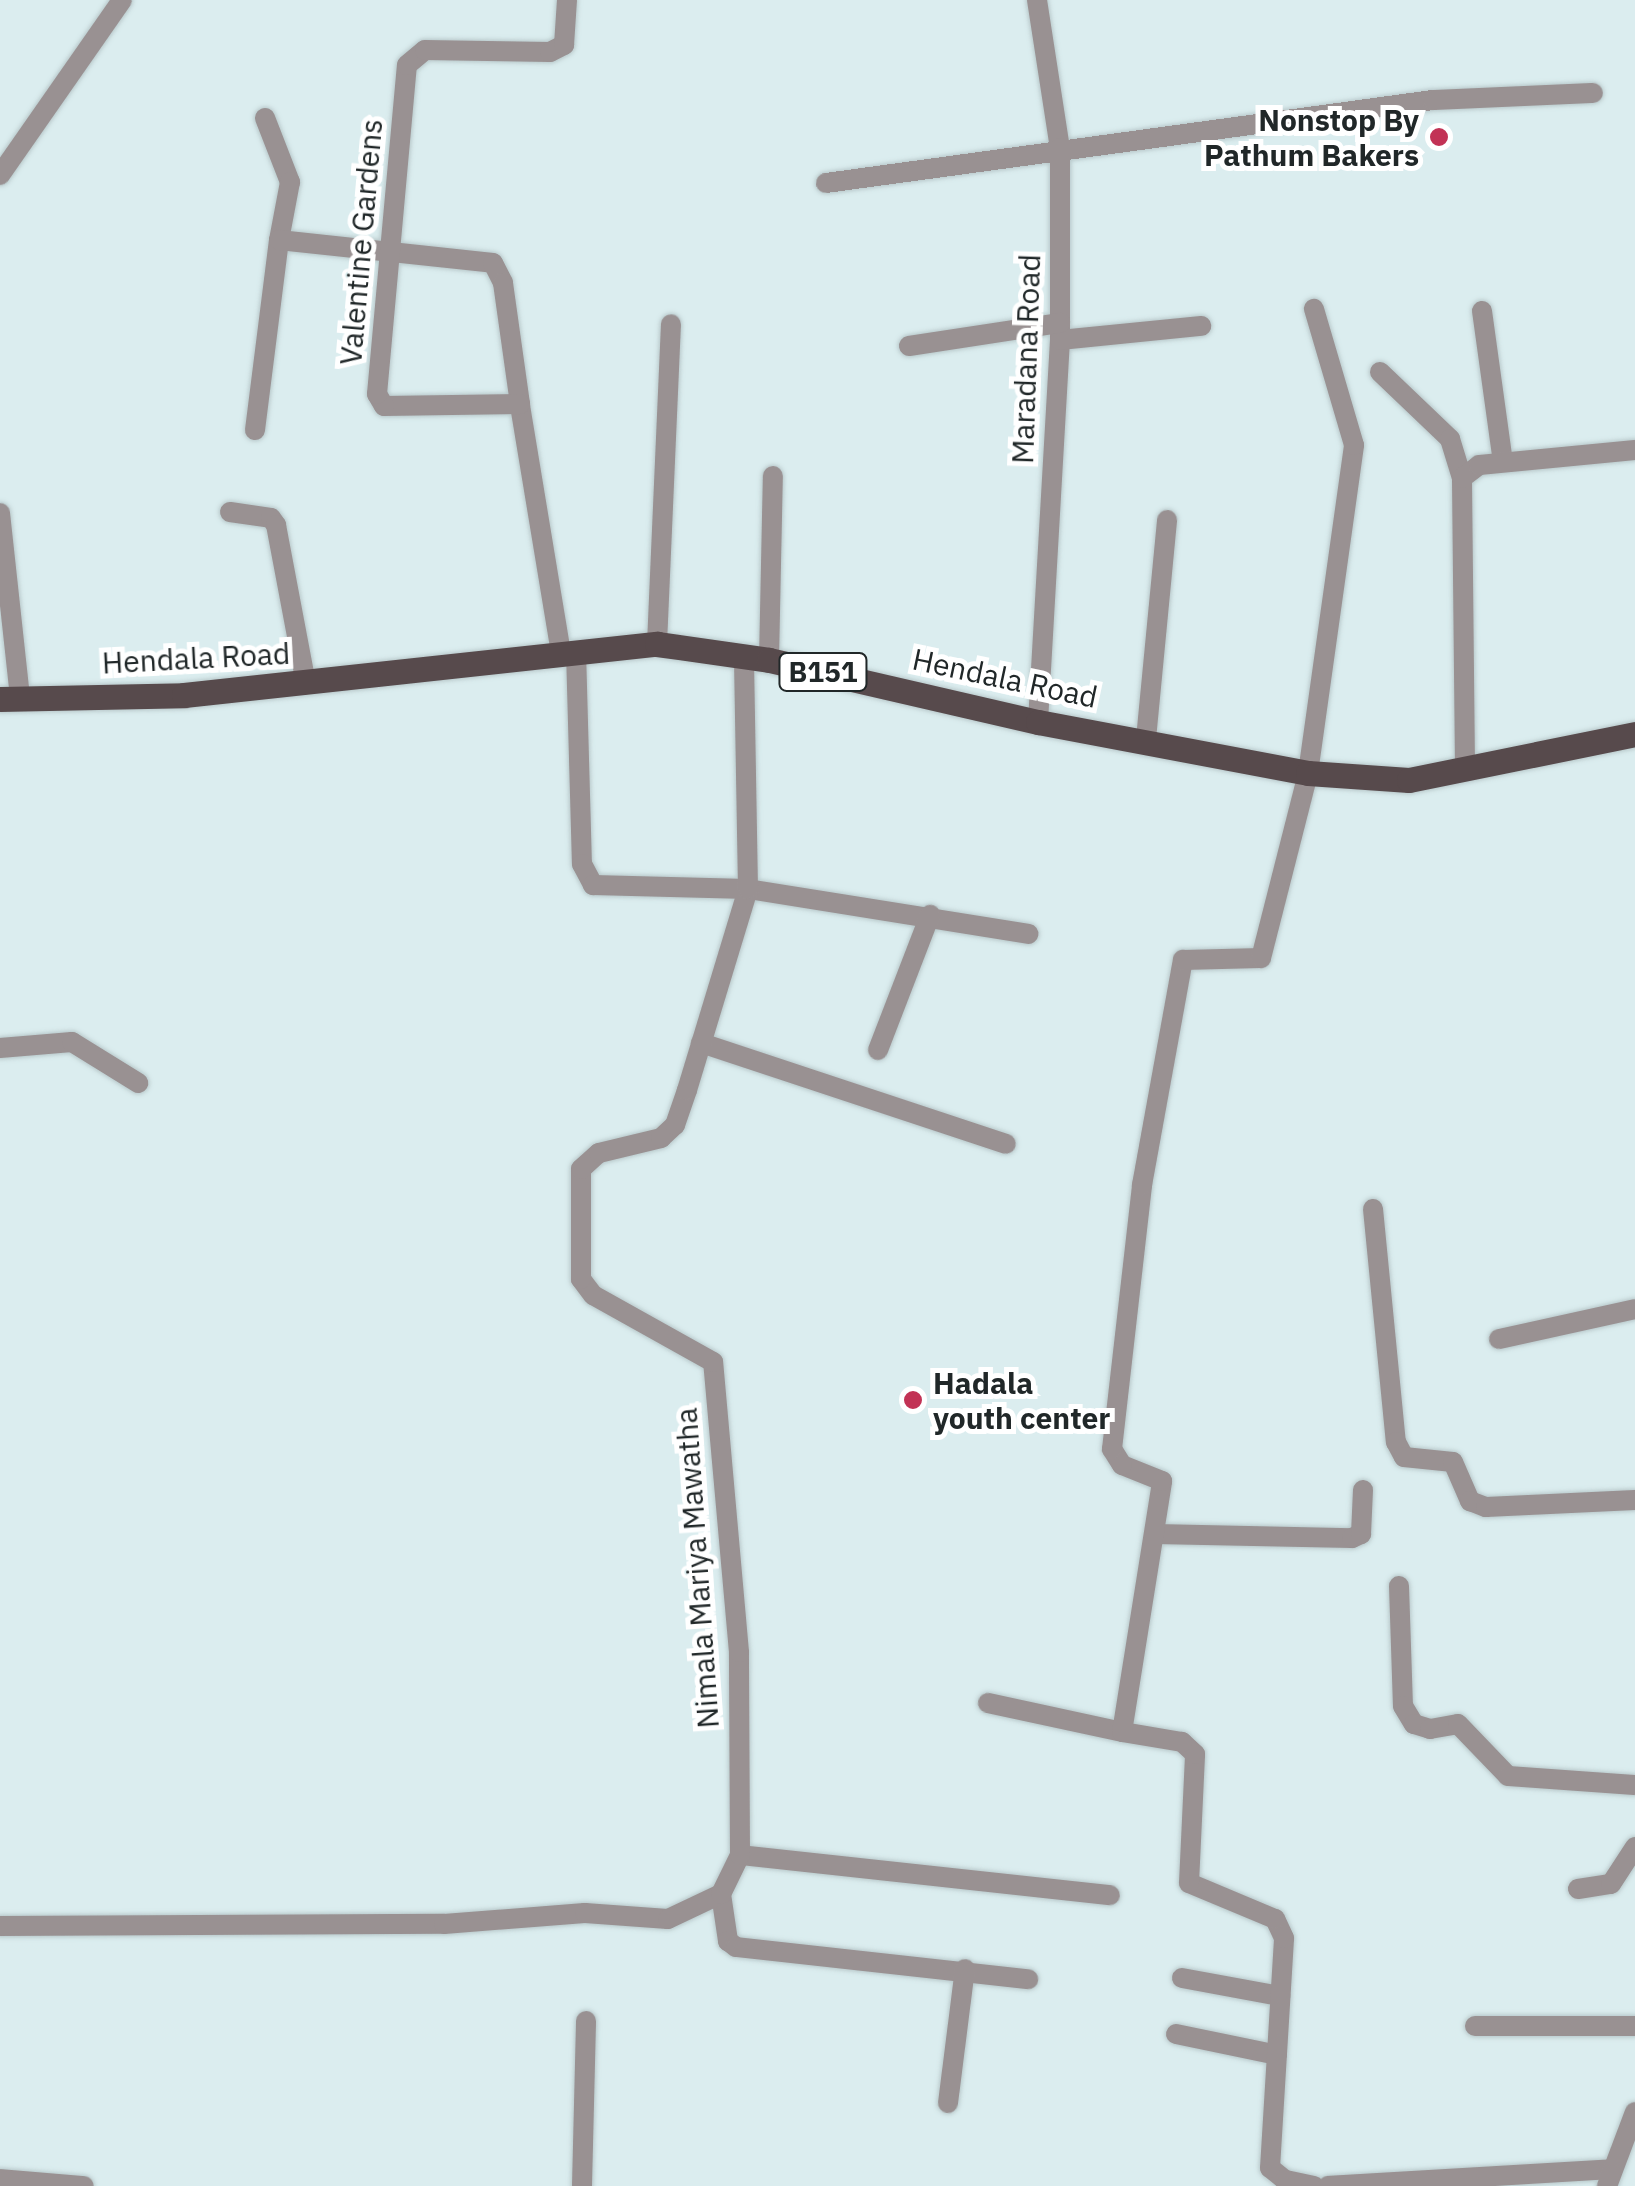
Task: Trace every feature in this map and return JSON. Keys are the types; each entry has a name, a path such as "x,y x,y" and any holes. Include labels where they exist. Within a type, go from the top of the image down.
{"main road":[{"name":"Hendala Road","path":"10,698 184,695 657,644 757,657 1038,722 1146,739 1308,773 1409,780 1635,734"}],"street":[{"path":"0,175 122,0"},
{"name":"Valentine Gardens","path":"520,404 384,406 378,401 413,54 550,52 564,45 567,0"},
{"name":"Maradana Road","path":"1037,0 1060,148 1060,332 1038,722"},
{"path":"826,183 1060,148 1434,100 1592,92"},
{"path":"255,430 290,182 265,118"},
{"path":"279,240 494,263 503,283 520,404 569,652 582,864 593,884 748,889 930,915 1028,934"},
{"path":"1122,1732 1162,1480 1122,1465 1112,1448 1142,1185 1180,972 1191,958 1260,958 1308,773 1354,445 1314,309"},
{"path":"1482,311 1503,462"},
{"path":"657,644 670,324"},
{"path":"909,346 1060,332 1201,326"},
{"path":"1380,372 1450,439 1462,478 1465,767"},
{"path":"1462,478 1479,464 1635,450"},
{"name":"Nimala Mariya Mawatha","path":"721,1894 740,1855 739,1652 713,1362 593,1295 581,1279 582,1170 599,1153 662,1138 674,1125 748,889 757,657 772,476"},
{"path":"230,512 270,518 276,525 306,684"},
{"path":"0,513 10,698"},
{"path":"1146,739 1167,520"},
{"path":"878,1050 930,915"},
{"path":"0,1048 72,1042 138,1083"},
{"path":"701,1042 1006,1144"},
{"path":"1373,1209 1396,1442 1404,1457 1454,1462 1470,1500 1486,1508 1635,1500"},
{"path":"1499,1338 1635,1310"},
{"path":"1155,1534 1352,1538 1361,1534 1363,1490"},
{"path":"1399,1586 1404,1706 1414,1724 1430,1729 1458,1724 1508,1776 1635,1785"},
{"path":"988,1703 1182,1742 1194,1754 1189,1882 1275,1919 1284,1938 1270,2168 1285,2180 1314,2186"},
{"path":"1578,1889 1611,1884 1635,1847"},
{"path":"740,1855 1110,1895"},
{"path":"0,1926 444,1924 585,1913 668,1918 721,1894 728,1941 736,1947 965,1969 1028,1979"},
{"path":"948,2103 965,1969"},
{"path":"1182,1978 1280,1996"},
{"path":"582,2186 586,2021"},
{"path":"1475,2026 1635,2026"},
{"path":"1176,2034 1277,2055"},
{"path":"1328,2186 1608,2178 1635,2112"},
{"path":"0,2179 84,2186"}],"place":[{"name":"Nonstop By Pathum Bakers","path":"1439,137"},
{"name":"Hadala youth center","path":"913,1400"}]}
